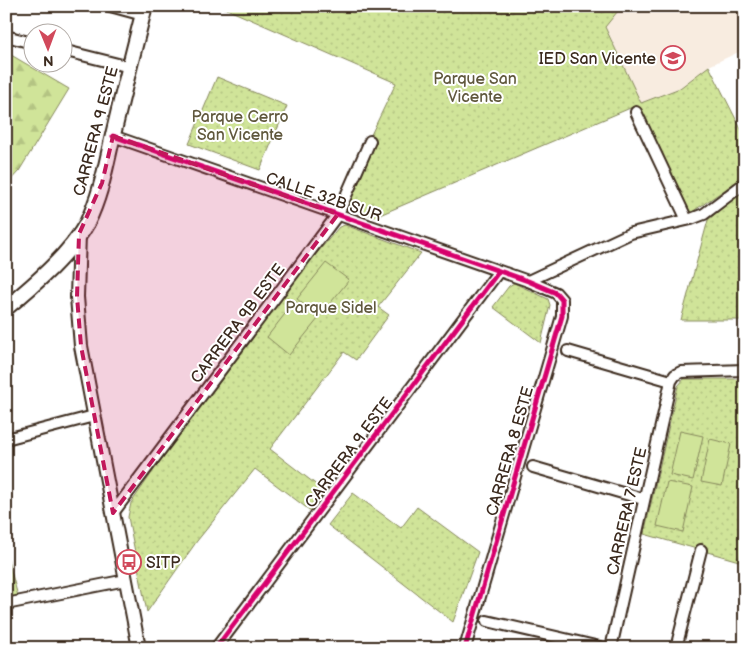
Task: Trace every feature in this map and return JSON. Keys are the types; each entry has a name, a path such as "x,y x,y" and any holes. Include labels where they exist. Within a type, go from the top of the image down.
{"main road":[{"name":"CARRERA 9 ESTE","path":"79,234 97,199 144,11"},
{"path":"6,308 39,280 79,234"}],"street":[{"path":"110,6 144,11"},
{"path":"6,36 22,40"},
{"path":"72,52 130,67"},
{"path":"636,112 687,220"},
{"name":"CALLE 32B SUR","path":"113,136 528,281"},
{"name":"CARRERA 9B ESTE","path":"113,513 338,214 370,141"},
{"path":"528,281 631,233 687,220 704,214 745,183"},
{"name":"CARRERA 9 ESTE","path":"79,234 77,308 82,346 139,648"},
{"name":"CARRERA 9 ESTE","path":"216,648 499,271"},
{"name":"CARRERA 8 ESTE","path":"464,648 562,316 563,304 559,296 528,281"},
{"path":"568,351 671,381 675,374 681,372 745,370"},
{"name":"CARRERA 7 ESTE","path":"611,648 671,381"},
{"path":"6,439 94,416"},
{"path":"533,467 644,498"},
{"path":"676,648 701,550"},
{"path":"6,604 126,580"},
{"path":"487,621 604,648"}],"highlighted area":[{"path":"113,136 338,214 113,513 81,346 77,297 79,234 102,183"}],"shaded area":[{"name":"IED San Vicente","path":"622,6 745,6 745,49 709,66 680,88 641,103 605,26"}],"green space":[{"name":"Parque San Vicente","path":"622,6 605,27 641,103 680,88 709,66 745,137 745,176 689,214 635,106 375,217 346,205 368,141 396,83 222,7"},
{"path":"6,52 22,61 22,72 40,72 69,89 19,171 6,185"},
{"name":"Parque Cerro San Vicente","path":"217,77 287,106 260,170 189,144"},
{"path":"745,189 745,320 681,320 708,220"},
{"name":"Parque Sidel","path":"345,225 421,253 378,307 389,315 356,360 344,352 270,449 327,493 312,512 255,469 197,541 147,612 128,517 131,503 206,397 284,293 339,227"},
{"path":"326,263 349,280 319,317 297,299"},
{"path":"514,283 548,299 550,305 541,343 493,307 509,286"},
{"path":"295,301 318,319 289,355 267,337"},
{"path":"684,379 745,379 745,538 739,561 644,534 678,386"},
{"path":"680,431 703,436 693,480 670,475"},
{"path":"710,439 731,444 722,486 701,482"},
{"path":"667,482 693,487 683,532 657,526"},
{"path":"353,493 401,528 417,507 478,552 453,622 328,525"},
{"path":"6,553 18,596 6,599"}],"cycle path":[{"path":"113,136 528,281 556,293 562,300 562,316 465,648"},
{"path":"216,648 499,271"}],"place":[{"name":"IED San Vicente","path":"673,58"},
{"name":"SITP","path":"129,562"}]}
